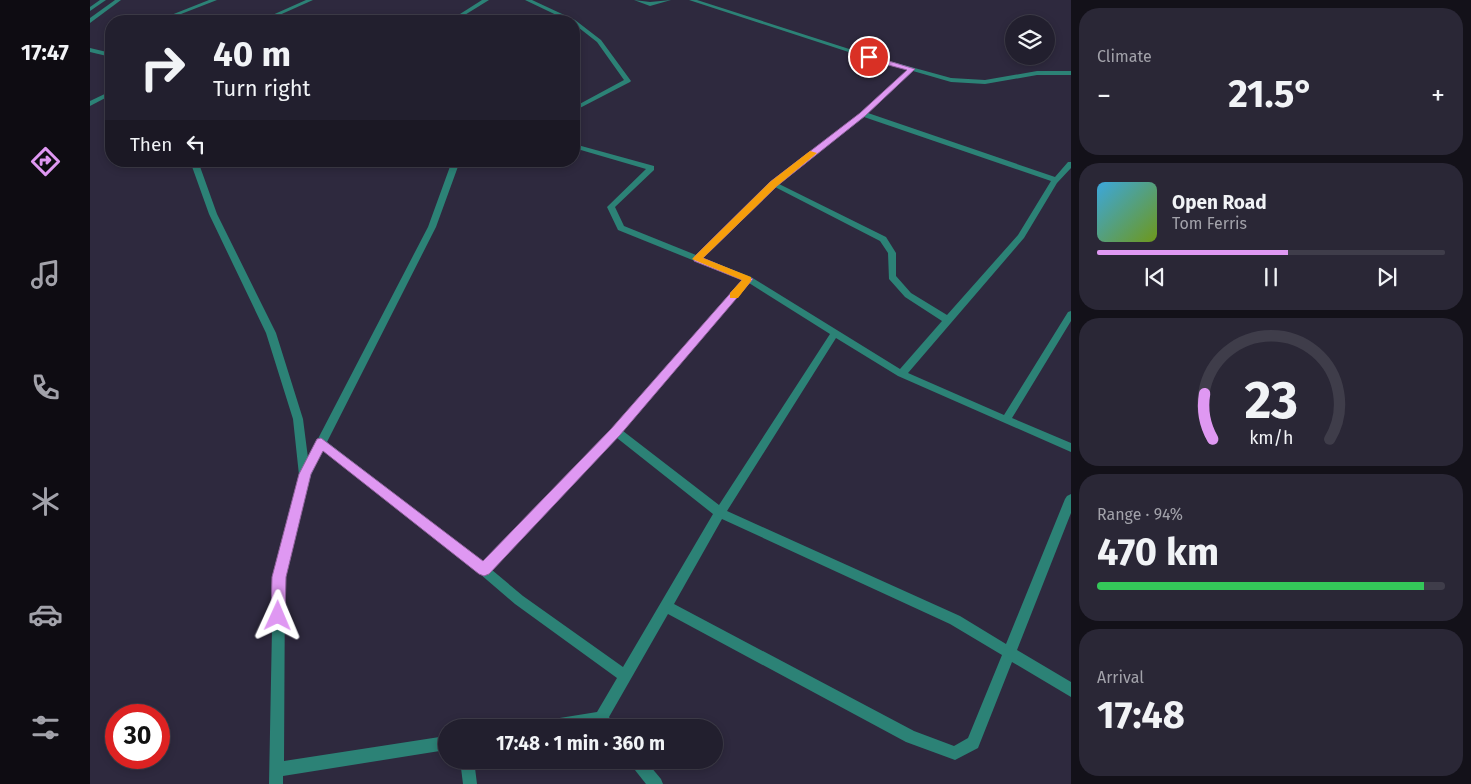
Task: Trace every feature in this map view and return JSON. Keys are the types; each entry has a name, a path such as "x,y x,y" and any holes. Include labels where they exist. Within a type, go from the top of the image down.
{"street":[{"path":"90,9 102,0"},
{"path":"90,21 118,0"},
{"path":"175,15 214,0"},
{"path":"276,15 310,0"},
{"path":"462,15 486,0"},
{"path":"528,0 559,15"},
{"path":"637,0 650,4 668,0"},
{"path":"692,0 951,80 985,82 1038,73 1071,73"},
{"path":"580,27 599,41 628,80 580,106"},
{"path":"98,52 105,49"},
{"path":"90,50 105,54"},
{"path":"697,259 774,184 863,114 912,69"},
{"path":"90,104 105,96"},
{"path":"863,114 1056,180"},
{"path":"580,148 651,168 611,207 621,228 748,279 900,374 1071,448"},
{"path":"900,374 1021,236 1056,180 1071,164"},
{"path":"196,167 212,214 271,333 298,419 305,474"},
{"path":"438,745 276,777 279,577 305,474 432,228 454,167"},
{"path":"774,184 883,239 892,253 892,277 908,295 948,320"},
{"path":"484,570 616,432 748,279"},
{"path":"1006,420 1071,314"},
{"path":"607,719 625,676 720,513 834,333"},
{"path":"616,432 720,513 955,620 1071,690"},
{"path":"321,443 484,570 518,600 625,676"},
{"path":"666,606 911,737 954,754 973,743 1071,498"},
{"path":"468,769 470,784"},
{"path":"644,769 656,784"}],"slow traffic":[{"path":"734,295 748,279 697,259 774,184 813,153"}],"route":[{"path":"278,616 279,577 305,474 321,443 484,570 616,432 748,279 697,259 774,184 863,114 912,69 869,57"}]}
